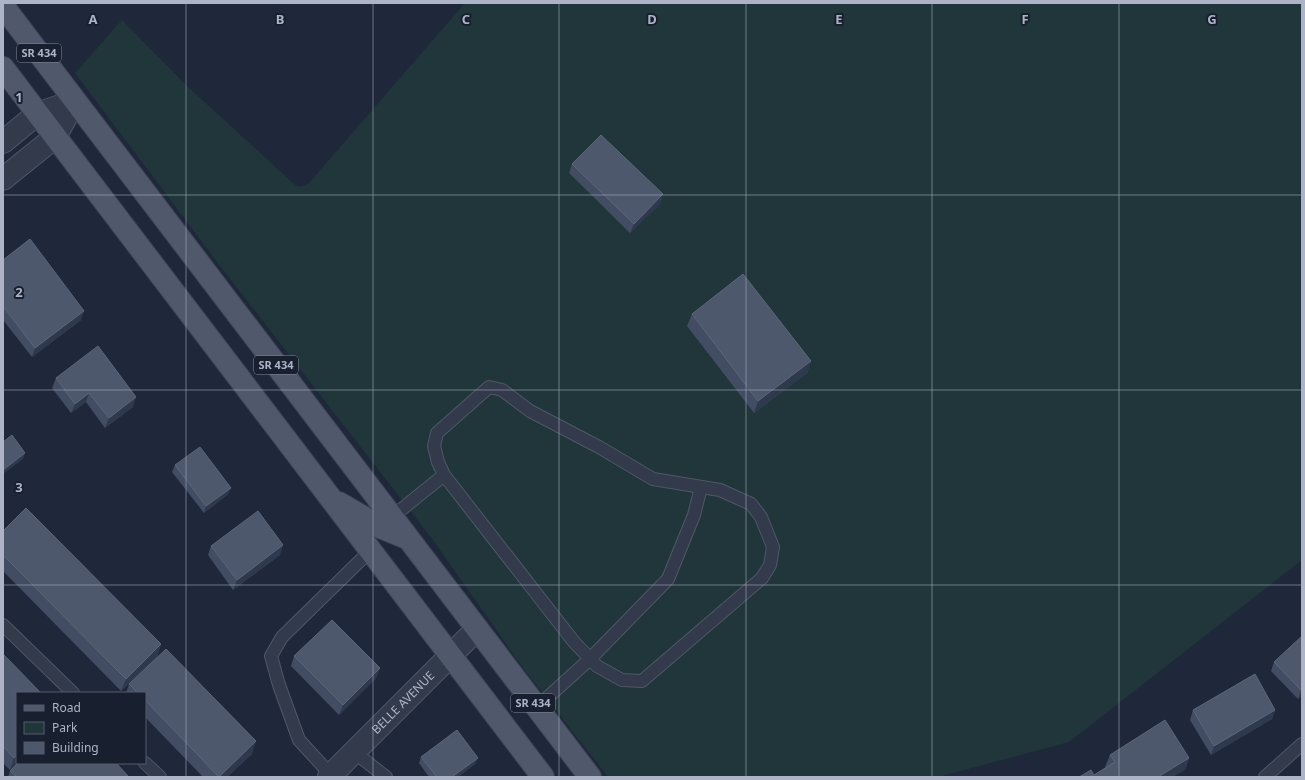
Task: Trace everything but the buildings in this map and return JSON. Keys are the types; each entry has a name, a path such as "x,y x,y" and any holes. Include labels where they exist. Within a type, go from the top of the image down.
{"main road":[{"name":"SR 434","path":"3,6 590,777"},
{"name":"SR 434","path":"3,68 543,777"},
{"path":"331,499 380,527 408,539"}],"street":[{"path":"3,142 37,114 75,101"},
{"path":"3,179 55,137 75,101"},
{"name":"BELLE AVENUE","path":"330,776 477,629"}],"lane":[{"path":"489,387 502,390 530,411 599,447 653,479 701,487 720,490 752,504 761,517 773,547 770,565 762,578 642,681 622,680 597,666 574,642 444,474 438,462 434,446 437,433 489,387"},
{"path":"392,517 444,474"},
{"path":"536,707 590,658 668,579 694,515 701,487"},
{"path":"330,776 299,740 279,685 271,656 282,637 370,550"},
{"path":"3,625 72,692"},
{"path":"1265,777 1302,744"},
{"path":"354,752 386,777"},
{"path":"146,764 160,777"}],"green space":[{"path":"465,3 1302,3 1302,560 1069,742 938,777 608,777 523,668 433,540 223,270 75,73 122,20 185,84 294,184 302,186 309,183"}]}
